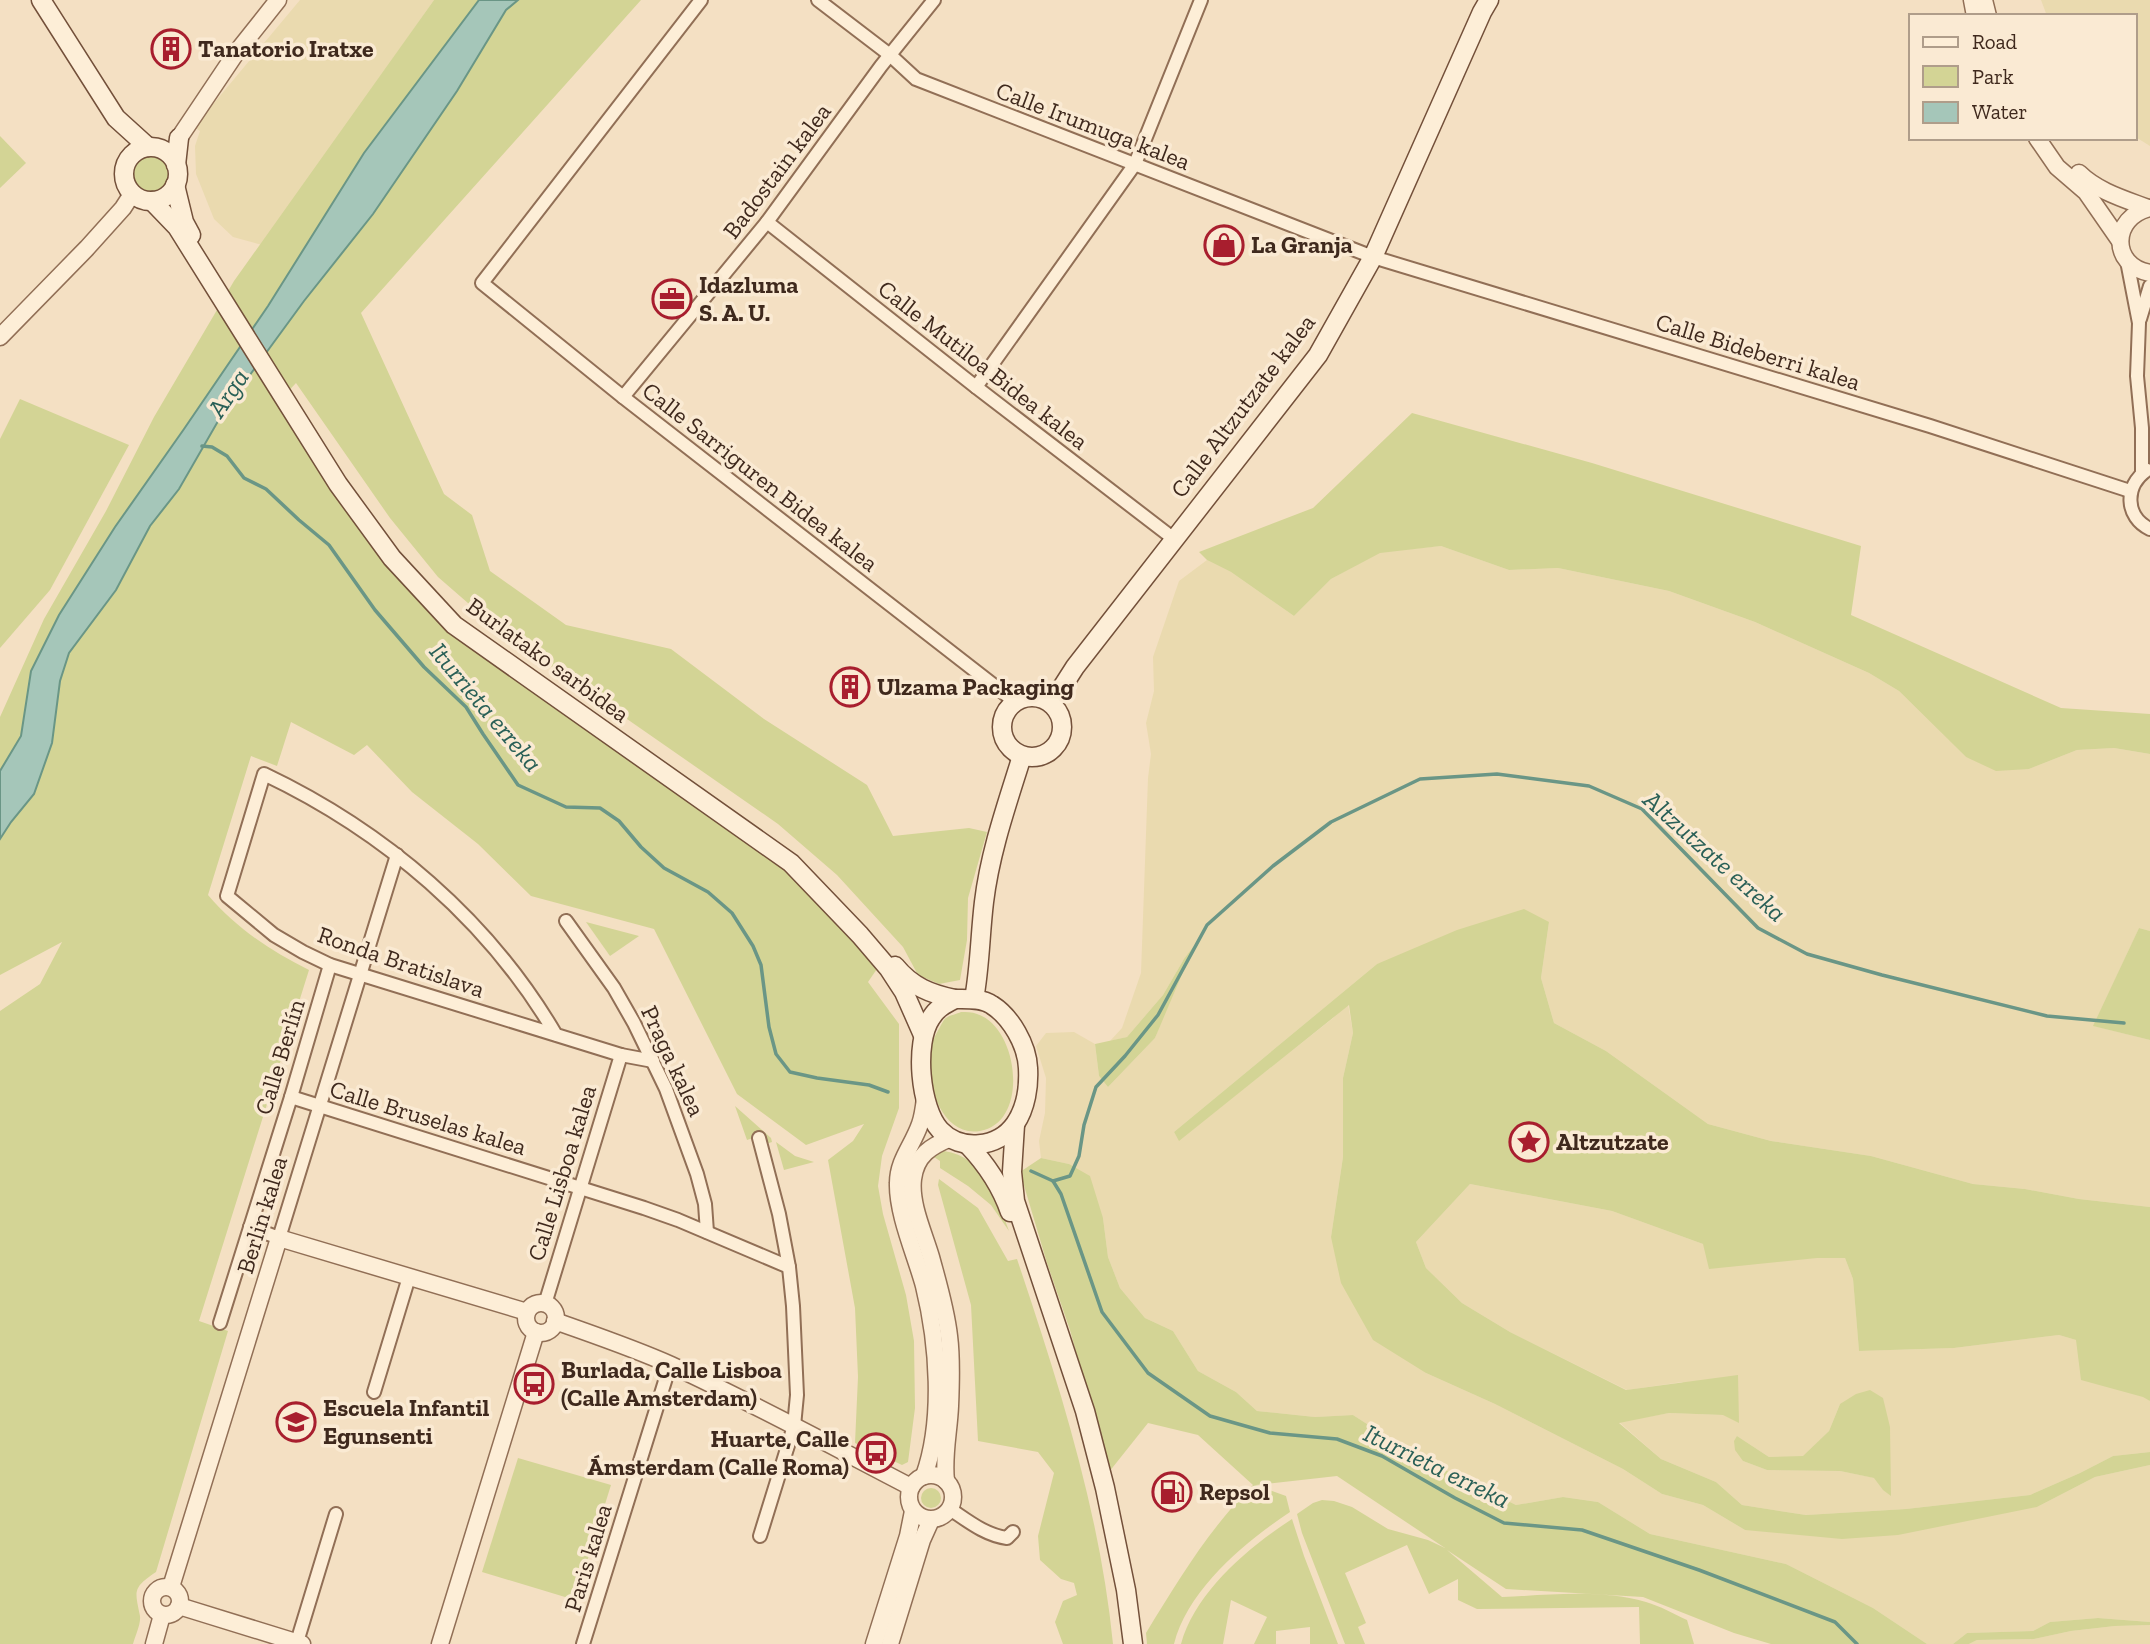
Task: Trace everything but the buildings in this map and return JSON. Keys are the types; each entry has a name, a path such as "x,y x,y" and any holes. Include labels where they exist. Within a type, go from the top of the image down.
{"main road":[{"path":"41,0 116,118 152,148 166,152 176,164"},
{"name":"Calle Altzutzate kalea","path":"1052,703 1075,667 1318,355 1373,257 1489,0"},
{"path":"116,118 127,161 124,179 132,194 145,201 168,195 175,185 179,138 138,150 127,161"},
{"name":"Burlatako sarbidea","path":"175,185 184,222 216,281 338,484 392,558 454,625 790,863 860,935 888,969 904,992 923,1035"},
{"name":"Burlatako sarbidea","path":"152,201 177,227 216,281"},
{"name":"Burlatako sarbidea","path":"291,404 373,522 404,559 463,620 766,835 796,859 898,970 932,994 956,999"},
{"path":"1033,696 1052,703 1062,721 1062,732 1059,742 1052,750 1033,757 1022,756 1007,745 1001,726 1003,717 1014,701 1033,696"},
{"path":"974,999 984,902 993,855 1022,756"},
{"path":"1126,1644 1102,1508 1077,1412 1006,1200 989,1168 968,1145 951,1138 940,1129 925,1096 920,1057 923,1035 940,1006 956,999 974,999 990,1003 1018,1035 1028,1061 1029,1084 1015,1125 1012,1172 1015,1201 1085,1411 1105,1488 1126,1590 1133,1644"},
{"path":"968,1145 987,1144 1015,1125"}],"street":[{"path":"179,138 236,53 278,0"},
{"name":"Calle Sarriguren Bidea kalea","path":"701,0 482,283 623,397 1014,701"},
{"name":"Calle Irumuga kalea","path":"818,0 890,55 916,79 1373,257"},
{"name":"Badostain kalea","path":"623,397 767,222 934,0"},
{"path":"976,387 1135,164 1201,0"},
{"path":"2038,140 2057,167 2087,192 2120,241"},
{"path":"2048,140 2062,159 2086,180 2116,196 2149,208"},
{"path":"0,337 6,323 114,218 132,194"},
{"path":"2149,208 2139,211 2125,223 2120,241 2127,261 2139,323 2137,376 2146,471 2135,481 2130,491 2132,510 2137,519 2150,529"},
{"name":"Calle Mutiloa Bidea kalea","path":"767,222 1174,539"},
{"name":"Calle Bideberri kalea","path":"1373,257 1930,425 2130,491"},
{"path":"2127,261 2140,271 2150,273"},
{"path":"2139,323 2150,286"},
{"path":"2142,428 2150,442"},
{"name":"Ronda Bratislava","path":"556,1035 524,984 487,939 443,895 397,855 333,810 264,774 227,896 274,935 330,965 359,975 621,1055 653,1061"},
{"name":"Berlin kalea","path":"170,1587 397,855"},
{"name":"Praga kalea","path":"566,921 614,988 653,1061 692,1158 705,1204 707,1232"},
{"name":"Calle Berlín","path":"220,1323 330,965"},
{"name":"Calle Lisboa kalea","path":"545,1304 621,1055"},
{"path":"924,1476 935,1418 935,1354 926,1297 900,1200 898,1183 901,1163 920,1126 925,1096"},
{"name":"Calle Bruselas kalea","path":"291,1097 643,1208 789,1267"},
{"path":"760,1138 789,1267 797,1395 794,1426 760,1536"},
{"path":"946,1481 944,1467 951,1371 949,1336 939,1287 918,1216 912,1182 917,1162 925,1151 951,1138"},
{"path":"250,1227 527,1312"},
{"path":"374,1392 409,1277"},
{"path":"545,1304 554,1310 555,1321 548,1331 536,1332 528,1324 527,1312 534,1305 545,1304"},
{"path":"555,1321 670,1365 911,1487"},
{"path":"440,1644 536,1332"},
{"name":"Paris kalea","path":"583,1644 670,1365"},
{"path":"874,1644 908,1536 913,1511 910,1503 911,1487 916,1480 924,1476 936,1475 952,1489 950,1509 939,1518 931,1520 913,1511"},
{"path":"950,1509 995,1536 1007,1538 1013,1532"},
{"path":"179,1606 299,1643 336,1514"},
{"path":"890,1644 922,1540 931,1520"},
{"path":"170,1587 179,1595 179,1606 175,1612 162,1615 151,1605 152,1597 156,1590 170,1587"},
{"path":"154,1644 162,1615"}],"shaded area":[{"path":"300,0 434,0 262,245 233,237 214,219 196,174 195,146 200,131 194,127"},
{"path":"2041,0 2150,0 2150,146 2136,137 2136,14 2046,14"},
{"path":"1441,546 1509,570 1558,568 1669,591 1755,622 1869,673 1899,691 1966,757 2029,769 2077,750 2114,748 2150,754 2150,931 2139,928 2094,1026 2150,1040 2150,1207 1973,1184 1871,1156 1771,1141 1708,1124 1606,1051 1554,1023 1541,978 1549,922 1377,964 1174,1132 1179,1140 1348,1004 1353,1033 1343,1078 1343,1157 1331,1237 1426,1373 1495,1404 1623,1469 1662,1494 1703,1505 1745,1530 2037,1507 2095,1477 2150,1465 2150,1622 2098,1618 2050,1622 2033,1631 1967,1633 1953,1644 1927,1644 1873,1608 1786,1564 1650,1534 1598,1502 1563,1497 1516,1505 1417,1456 1353,1415 1315,1417 1257,1411 1236,1392 1198,1371 1173,1331 1145,1318 1120,1288 1108,1257 1103,1218 1069,1164 1041,1158 1039,1141 1045,1113 1046,1078 1036,1046 1046,1033 1074,1032 1095,1044 1099,1076 1108,1087 1155,1038 1184,959 1163,995 1127,1037 1110,1041 1122,1028 1141,973 1151,754 1146,723 1154,691 1153,657 1179,581 1207,560 1231,572 1294,616 1331,579 1380,552"},
{"path":"1470,1184 1612,1211 1703,1244 1817,1258 1845,1258 1853,1279 1859,1351 1954,1348 2059,1335 2076,1340 2150,1401 2150,1452 2113,1456 2030,1495 1906,1509 1806,1515 1742,1505 1716,1482 1661,1459 1619,1422 1669,1413 1723,1415 1682,1382 1627,1390 1510,1332 1462,1303 1426,1268 1416,1242","holes":["1840,1404 1883,1490 1875,1478 1840,1471 1767,1470 1743,1461 1737,1436 1769,1457 1803,1457 1829,1431"]},
{"path":"2150,1625 2150,1644 1969,1644 1977,1640 2034,1639 2071,1631"}],"green space":[{"path":"434,0 479,0 364,153 268,306 115,527 59,615 31,671 21,736 0,771 0,717 44,619 106,511 154,417 234,281"},
{"path":"518,0 641,0 361,313 444,494 472,515 490,571 566,625 671,649 764,719 867,785 893,836 969,828 987,832 968,898 967,940 960,980 939,984 918,975 903,947 837,875 778,824 499,630 438,577 390,518 296,383 282,398 459,635 789,873 879,966 868,982 899,1024 899,1108 882,1156 878,1186 883,1214 906,1295 914,1341 915,1408 908,1462 902,1465 855,1443 858,1377 855,1308 828,1160 853,1141 864,1124 806,1145 737,1094 654,929 531,896 478,844 412,792 367,745 354,755 291,722 277,766 251,756 208,895 230,918 255,938 309,970 199,1321 228,1331 156,1572 139,1586 137,1591 139,1626 133,1644 0,1644 0,1011 40,984 62,942 0,975 0,839 34,794 52,743 60,681 69,653 116,591 150,526 179,489 225,410 304,301 373,214 457,91 506,10"},
{"path":"0,136 26,163 0,188"},
{"path":"150,154 158,155 164,160 169,166 169,182 164,188 158,193 150,194 142,193 136,188 131,182 130,174 131,166 136,160 142,155"},
{"path":"20,399 129,445 50,590 0,648 0,439"},
{"path":"1412,413 1592,463 1861,546 1851,615 2061,708 2150,714 2150,754 2114,748 2077,750 2029,769 1996,771 1966,757 1899,691 1869,673 1755,622 1669,591 1558,568 1509,570 1441,546 1380,553 1331,579 1294,616 1231,572 1207,560 1199,552 1313,508"},
{"path":"1524,909 1549,922 1541,978 1554,1023 1606,1051 1708,1124 1771,1141 1871,1156 1973,1184 2150,1207 2150,1401 2081,1380 2076,1340 2059,1335 1954,1348 1859,1351 1853,1279 1845,1258 1817,1258 1709,1269 1703,1244 1612,1211 1470,1184 1416,1242 1426,1268 1462,1303 1510,1332 1626,1390 1738,1375 1739,1423 1723,1415 1669,1413 1619,1423 1661,1459 1716,1482 1742,1505 1806,1515 1906,1509 2030,1495 2113,1456 2150,1452 2150,1465 2095,1477 2037,1507 1898,1535 1842,1539 1745,1530 1703,1505 1662,1494 1623,1469 1495,1404 1426,1373 1373,1340 1341,1283 1331,1237 1343,1157 1343,1078 1353,1033 1349,1005 1179,1141 1174,1132 1377,964 1457,930"},
{"path":"586,922 639,936 610,956"},
{"path":"2139,928 2150,931 2150,1040 2093,1026"},
{"path":"1194,946 1155,1038 1108,1087 1099,1076 1095,1044 1127,1037 1163,995"},
{"path":"961,1012 977,1014 991,1022 1010,1055 1012,1094 1007,1111 996,1124 980,1131 967,1131 948,1119 935,1098 929,1073 929,1053 936,1035 945,1019"},
{"path":"735,1106 771,1138 772,1142 766,1144 762,1135 747,1140"},
{"path":"776,1142 795,1156 814,1162 784,1170"},
{"path":"944,1151 970,1161 979,1170 994,1192 1009,1231 991,1205 940,1168 940,1161 931,1155"},
{"path":"1041,1158 1069,1164 1090,1176 1103,1218 1108,1257 1120,1288 1145,1318 1173,1331 1198,1371 1236,1392 1257,1411 1315,1417 1353,1415 1417,1456 1516,1505 1563,1497 1598,1502 1650,1534 1786,1564 1873,1608 1927,1644 1771,1644 1734,1633 1643,1597 1612,1595 1646,1602 1687,1620 1694,1644 1640,1644 1639,1607 1477,1609 1458,1600 1458,1579 1429,1594 1407,1545 1345,1573 1366,1623 1358,1627 1365,1644 1345,1644 1297,1514 1313,1503 1322,1500 1334,1501 1352,1507 1388,1529 1428,1540 1445,1548 1337,1476 1256,1485 1286,1496 1290,1512 1237,1552 1205,1586 1181,1624 1174,1644 1147,1644 1146,1633 1183,1574 1222,1519 1253,1485 1198,1435 1148,1423 1109,1472 1070,1330 1020,1172","holes":["1447,1550 1506,1589 1592,1594 1502,1597"]},
{"path":"939,1179 978,1208 1008,1261 1017,1259 1048,1353 1088,1497 1107,1595 1113,1644 1063,1644 1055,1622 1063,1601 1077,1595 1074,1583 1061,1579 1040,1560 1038,1536 1054,1473 1038,1452 978,1441 971,1305 938,1185"},
{"path":"1870,1390 1883,1398 1890,1427 1891,1496 1874,1478 1840,1471 1767,1470 1743,1461 1735,1450 1734,1441 1737,1436 1769,1457 1803,1456 1829,1431 1840,1404 1856,1394"},
{"path":"518,1458 611,1485 575,1600 482,1572"},
{"path":"931,1488 938,1491 941,1498 938,1505 931,1508 924,1505 921,1498 924,1491"},
{"path":"1292,1519 1338,1644 1310,1644 1310,1627 1276,1631 1276,1644 1254,1644 1267,1617 1231,1600 1223,1644 1181,1644 1198,1606 1226,1572 1258,1543"},
{"path":"2098,1618 2150,1622 2150,1625 2071,1631 2034,1639 1977,1640 1969,1644 1953,1644 1967,1633 2033,1631 2050,1622"}],"water":[{"name":"Arga","path":"479,0 518,0 506,10 457,91 373,214 304,301 225,409 179,489 150,526 116,590 69,653 60,681 52,743 34,794 0,839 0,771 21,736 31,671 59,615 115,527 268,306 364,153"}],"waterway":[{"name":"Iturrieta erreka","path":"202,446 212,447 227,456 244,478 266,489 329,545 375,610 424,667 466,707 518,785 566,807 600,808 619,821 664,868 708,892 732,913 753,946 761,965 769,1027 776,1054 790,1072 869,1085 888,1092"},
{"name":"Altzutzate erreka","path":"1053,1181 1070,1176 1079,1156 1084,1125 1096,1087 1158,1015 1207,925 1273,866 1331,822 1420,779 1497,774 1589,786 1642,809 1758,928 1807,954 2047,1016 2124,1023"},
{"name":"Iturrieta erreka","path":"1031,1171 1053,1181 1061,1194 1102,1312 1148,1373 1210,1416 1270,1433 1337,1439 1382,1456 1504,1523 1582,1530 1699,1570 1835,1622 1857,1644"}],"place":[{"name":"Tanatorio Iratxe","path":"171,49"},
{"name":"La Granja","path":"1224,245"},
{"name":"Idazluma S. A. U.","path":"672,299"},
{"name":"Ulzama Packaging","path":"850,687"},
{"name":"Altzutzate","path":"1529,1142"},
{"name":"Burlada, Calle Lisboa (Calle Amsterdam)","path":"534,1384"},
{"name":"Escuela Infantil Egunsenti","path":"296,1422"},
{"name":"Huarte, Calle Ámsterdam (Calle Roma)","path":"876,1453"},
{"name":"Repsol","path":"1172,1492"}]}
